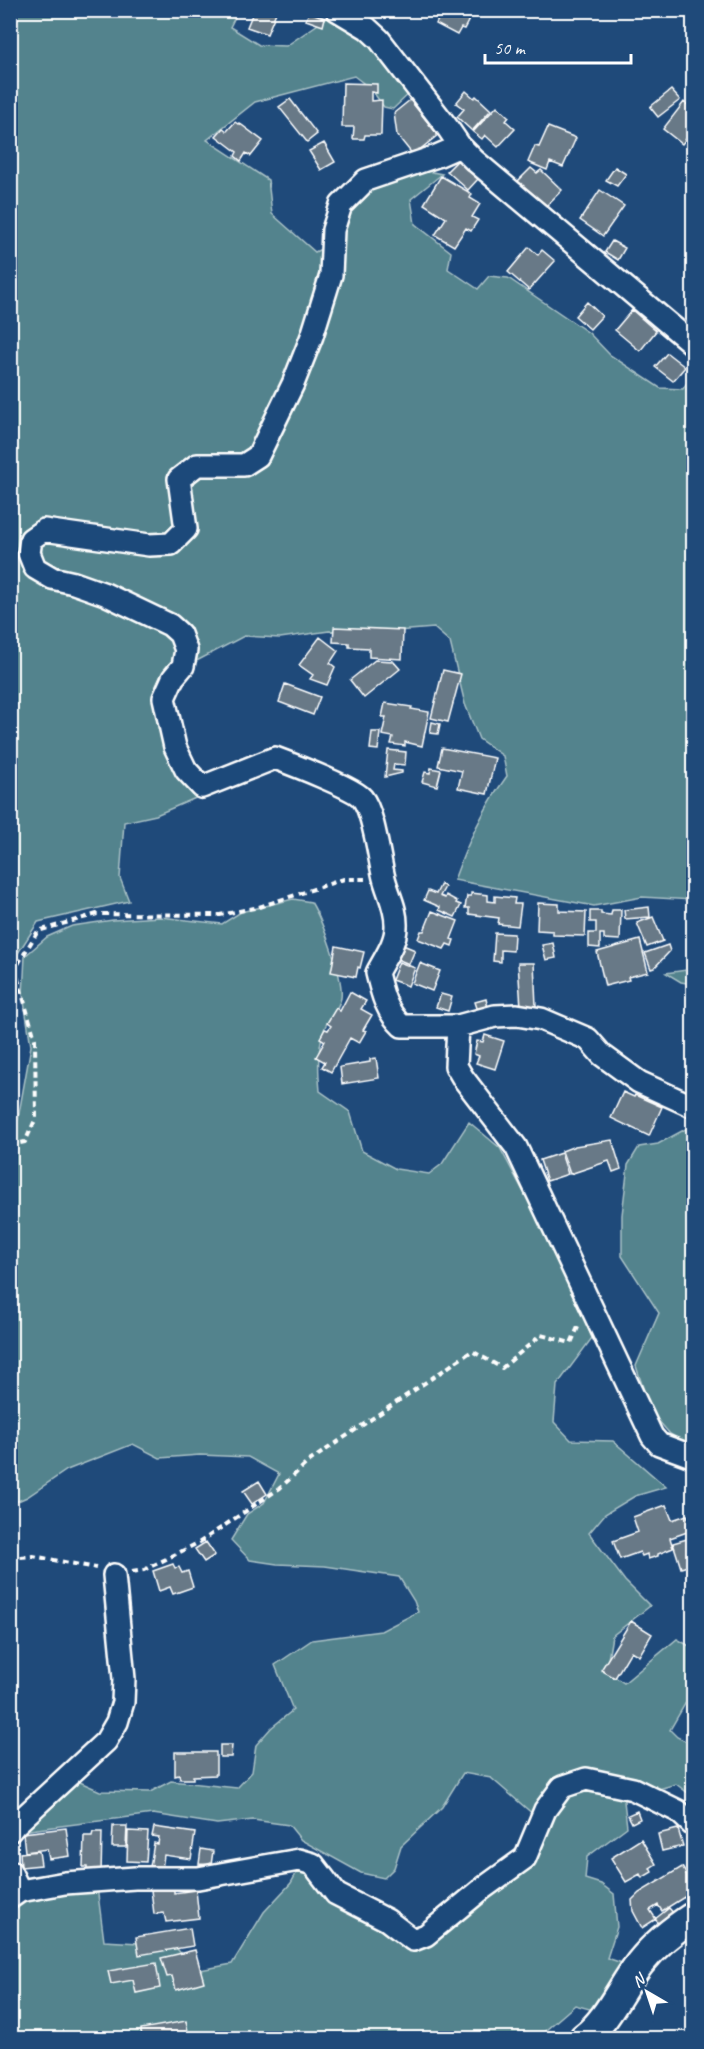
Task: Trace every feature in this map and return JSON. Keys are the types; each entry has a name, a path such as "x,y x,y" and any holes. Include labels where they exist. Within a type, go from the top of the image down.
{"street":[{"path":"337,10 367,28 379,39 459,146 693,345"},
{"path":"459,146 437,156 366,180 341,206 333,230 331,274 312,336 293,384 258,456 244,465 197,465 179,479 186,529 171,544 149,545 44,530 31,539 29,553 35,568 52,578 105,594 170,625 180,634 186,650 183,666 164,698 175,747 186,770 202,787 275,758 362,797 369,813 384,879 394,908 396,925 395,936 377,973 383,1001 393,1018 402,1026 458,1026 495,1016 517,1015 542,1019 588,1039 602,1055 639,1082 693,1107"},
{"path":"458,1026 456,1066 516,1147 652,1436 659,1444 693,1456"},
{"path":"10,1831 106,1741 117,1722 123,1702 124,1679 114,1575"},
{"path":"10,1871 15,1894 65,1883 135,1878 198,1878 299,1860 313,1864 336,1894 387,1920 413,1940 426,1935 482,1889 525,1858 545,1810 562,1787 586,1779 633,1789 678,1811 693,1826"},
{"path":"584,2038 598,2024 641,1962 658,1943 693,1916"}],"path":[{"path":"10,1145 25,1142 36,1118 35,1039 15,969 38,932 97,914 220,915 259,907 344,879 384,879"},
{"path":"10,1558 33,1556 100,1568 114,1575 144,1570 200,1542 280,1488 317,1456 472,1351 502,1368 541,1335 571,1343 580,1324"}],"green space":[{"path":"11,11 238,11 230,27 259,45 286,46 327,18 348,24 373,44 412,91 393,109 384,107 371,89 354,76 255,102 207,140 268,180 272,214 315,252 337,241 342,210 369,183 417,169 442,174 411,199 415,224 451,252 448,269 478,289 489,276 508,278 589,333 610,355 660,388 683,389 693,373 693,900 642,897 594,906 454,880 477,826 507,776 503,756 479,739 465,704 450,642 434,628 384,632 329,631 280,638 244,636 168,676 174,725 198,797 156,815 124,822 120,878 129,901 38,922 11,964"},
{"path":"293,899 311,902 316,910 331,949 341,989 340,1002 325,1027 319,1051 320,1091 350,1112 362,1151 396,1169 429,1174 442,1164 469,1122 500,1148 564,1267 592,1338 557,1385 554,1422 571,1440 613,1441 666,1487 635,1496 605,1514 589,1533 625,1581 650,1606 612,1636 606,1671 624,1683 677,1639 693,1648 693,1690 670,1730 677,1737 693,1745 693,1794 692,1796 676,1784 659,1789 622,1784 627,1827 587,1857 585,1879 601,1884 614,1894 617,1927 607,1958 628,1965 593,2010 575,2005 539,2036 531,2038 11,2038 11,1906 96,1879 104,1941 174,1945 195,1971 232,1964 264,1912 291,1883 302,1863 414,1950 454,1916 529,1859 534,1815 491,1778 463,1773 442,1807 401,1846 394,1868 384,1878 361,1873 301,1840 289,1825 253,1820 217,1824 153,1814 22,1831 73,1779 100,1791 150,1792 171,1781 237,1788 252,1772 256,1745 271,1728 293,1710 275,1665 312,1640 381,1631 418,1612 399,1577 325,1566 277,1564 250,1560 231,1540 247,1514 264,1503 279,1474 248,1457 200,1455 160,1458 133,1444 67,1470 27,1497 11,1504 10,1139 18,1119 31,1046 23,995 25,956 47,937 72,926 160,917 222,924 241,912"},
{"path":"693,969 693,984 681,982 666,973"},
{"path":"693,1125 693,1447 670,1434 651,1412 636,1366 659,1313 622,1256 622,1215 628,1165 639,1147 658,1144"}],"building":[{"path":"254,10 277,10 267,34 247,27"},
{"path":"442,10 470,10 473,12 464,29 461,28 457,35 436,24"},
{"path":"309,12 325,18 323,26 306,20"},
{"path":"343,83 377,84 377,93 371,92 371,101 382,100 381,135 365,135 364,139 353,139 354,127 342,127"},
{"path":"671,90 680,100 658,117 650,107"},
{"path":"466,91 474,98 476,96 491,110 472,131 457,117 464,109 456,103"},
{"path":"290,99 317,134 307,142 279,107"},
{"path":"410,100 438,135 413,155 397,135 394,113"},
{"path":"684,102 694,110 694,129 682,144 663,129"},
{"path":"497,106 509,117 506,121 515,129 498,147 485,135 482,139 473,132"},
{"path":"235,122 263,141 251,156 246,153 241,161 235,156 237,152 216,136 223,128 227,131"},
{"path":"548,127 576,138 563,167 550,162 547,170 528,162 535,146 539,147"},
{"path":"324,143 335,162 321,170 309,151"},
{"path":"458,160 478,179 468,190 447,171"},
{"path":"615,167 626,174 617,186 606,180"},
{"path":"531,168 537,173 541,170 562,190 544,208 517,182"},
{"path":"441,176 472,194 470,198 480,204 472,217 478,220 471,231 466,228 454,246 435,235 446,218 424,204"},
{"path":"600,190 624,206 603,236 580,220"},
{"path":"612,241 625,248 618,260 605,252"},
{"path":"529,247 538,255 542,250 555,261 529,290 508,272"},
{"path":"587,302 602,316 590,329 575,316"},
{"path":"632,310 656,331 640,351 615,330"},
{"path":"667,353 685,367 673,381 655,367"},
{"path":"334,627 403,630 402,659 369,657 369,648 349,647 349,643 333,642"},
{"path":"320,637 338,651 330,663 335,667 327,685 310,679 313,675 299,665"},
{"path":"375,660 393,661 400,669 364,698 350,680"},
{"path":"443,670 461,674 448,722 431,718"},
{"path":"285,684 320,697 313,715 279,702"},
{"path":"385,703 429,712 422,746 405,742 405,746 391,744 393,737 382,735 386,717 382,717"},
{"path":"432,722 440,724 438,734 430,733"},
{"path":"372,732 380,732 378,750 370,749"},
{"path":"442,748 495,758 487,794 458,788 462,771 438,766"},
{"path":"388,750 406,752 405,765 394,764 393,770 402,771 402,773 385,777"},
{"path":"431,768 441,770 437,786 422,782 425,772 430,773"},
{"path":"441,884 445,887 440,896 445,898 446,895 461,905 455,917 424,900 428,891 436,894"},
{"path":"471,893 488,895 488,901 495,902 495,896 515,898 514,904 521,904 518,926 498,924 499,918 469,914 469,908 465,908 467,896 471,896"},
{"path":"538,903 559,904 559,911 586,912 585,936 553,935 553,931 537,930"},
{"path":"649,907 650,917 625,919 624,910"},
{"path":"612,910 621,910 620,940 604,939 604,934 600,934 600,948 589,947 589,933 596,933 596,922 590,922 590,911 601,911 601,914 611,915"},
{"path":"432,911 458,921 451,939 454,940 452,946 447,944 444,949 418,939"},
{"path":"653,917 663,941 647,947 637,923"},
{"path":"495,933 514,934 513,951 501,950 501,962 493,961"},
{"path":"640,940 648,972 605,986 597,952"},
{"path":"553,943 556,958 546,960 542,945"},
{"path":"403,945 415,950 409,964 397,959"},
{"path":"668,945 670,951 651,969 645,953"},
{"path":"336,946 364,952 356,977 331,972"},
{"path":"399,962 415,968 408,986 392,980"},
{"path":"420,963 440,971 432,991 412,983"},
{"path":"518,963 534,963 536,1006 521,1007"},
{"path":"350,992 366,1001 361,1009 372,1015 363,1030 366,1031 359,1043 350,1038 331,1072 322,1067 325,1062 316,1057 325,1041 320,1038 325,1029 328,1030 331,1026 327,1023 336,1008 340,1011"},
{"path":"441,994 452,997 448,1011 436,1007"},
{"path":"486,999 488,1008 478,1011 475,1002"},
{"path":"485,1035 504,1041 495,1069 476,1063 479,1056 474,1054 477,1041 483,1042"},
{"path":"376,1058 379,1078 342,1084 340,1067 370,1062 370,1059"},
{"path":"623,1092 662,1107 649,1136 611,1118"},
{"path":"612,1140 621,1169 613,1172 609,1161 570,1174 562,1151 575,1146"},
{"path":"561,1153 568,1174 547,1181 540,1160"},
{"path":"259,1481 267,1494 252,1504 243,1491"},
{"path":"666,1505 672,1520 687,1515 693,1530 670,1538 673,1548 658,1556 648,1559 647,1554 642,1556 640,1552 620,1559 613,1541 638,1532 633,1517"},
{"path":"694,1537 694,1564 681,1568 673,1543"},
{"path":"206,1542 215,1555 204,1562 195,1549"},
{"path":"173,1564 175,1568 179,1567 182,1573 188,1571 193,1587 173,1594 170,1587 159,1591 153,1571"},
{"path":"631,1621 652,1634 639,1656 631,1651 615,1678 601,1670"},
{"path":"220,1745 232,1745 231,1757 220,1757"},
{"path":"175,1752 216,1752 216,1775 180,1779 179,1775 175,1776"},
{"path":"637,1811 640,1819 632,1823 628,1815"},
{"path":"113,1826 127,1826 126,1847 112,1847"},
{"path":"154,1827 195,1833 191,1859 164,1855 162,1869 150,1867 154,1843 158,1844 159,1837 152,1836"},
{"path":"66,1828 70,1856 49,1859 47,1849 25,1852 23,1833"},
{"path":"678,1829 683,1846 662,1851 658,1834"},
{"path":"128,1831 148,1832 146,1862 127,1861"},
{"path":"93,1832 102,1832 101,1874 87,1873 87,1867 83,1867 84,1836 92,1836"},
{"path":"641,1839 656,1864 650,1868 652,1872 642,1878 640,1874 626,1882 611,1858"},
{"path":"201,1849 213,1851 211,1865 199,1864"},
{"path":"39,1851 41,1865 21,1867 20,1853"},
{"path":"682,1867 694,1891 662,1911 658,1905 650,1910 656,1919 642,1928 633,1911 632,1900 639,1893"},
{"path":"174,1887 174,1893 196,1890 199,1918 166,1922 164,1913 154,1914 151,1890"},
{"path":"669,1908 675,1915 661,1926 655,1919"},
{"path":"190,1928 193,1946 139,1955 136,1937"},
{"path":"195,1950 204,1982 176,1990 172,1976 167,1977 161,1958"},
{"path":"156,1963 160,1988 136,1993 133,1980 111,1984 108,1971"},
{"path":"186,2021 189,2038 142,2038 141,2029"},
{"path":"114,2036 134,2037 134,2038 114,2038"}]}
